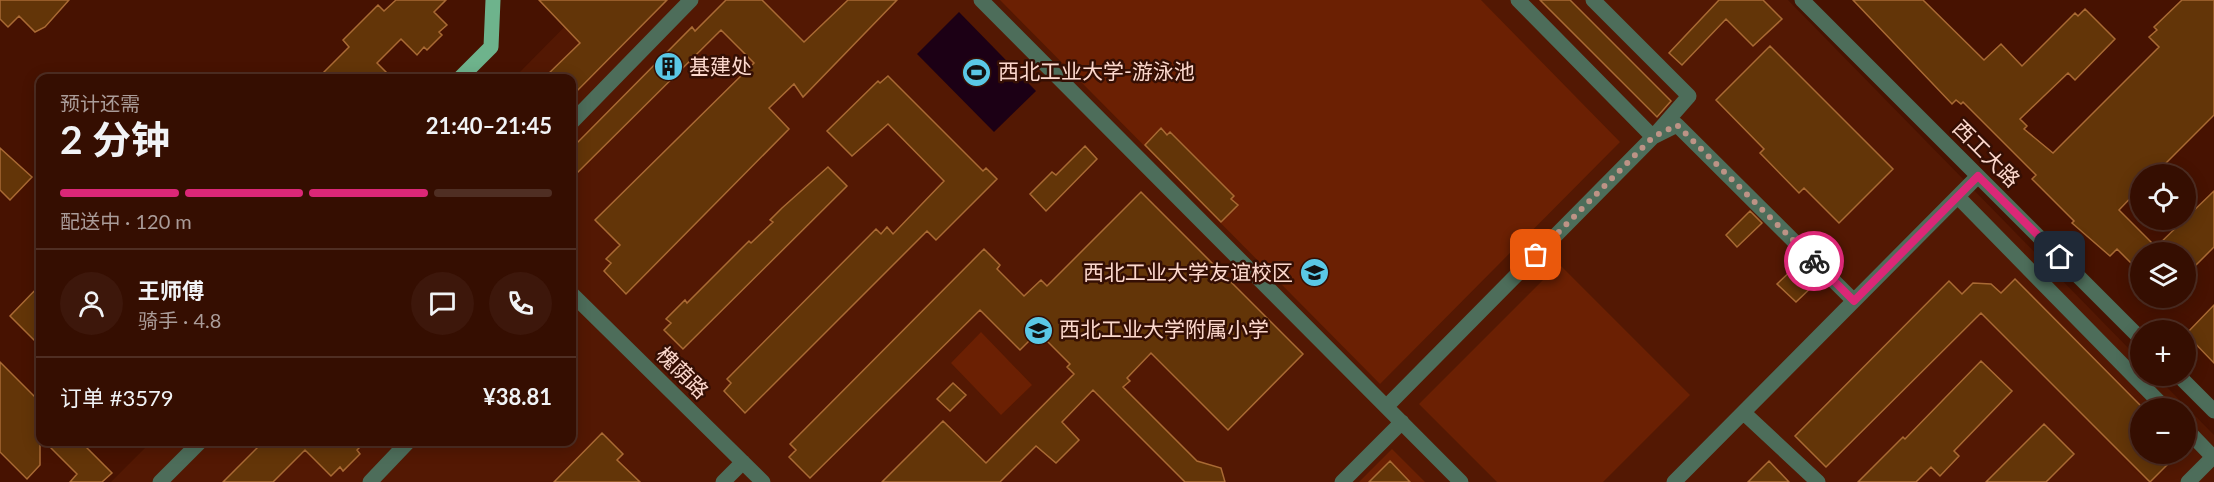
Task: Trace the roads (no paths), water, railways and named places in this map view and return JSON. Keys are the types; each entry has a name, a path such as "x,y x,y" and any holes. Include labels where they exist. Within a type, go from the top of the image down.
{"main road":[{"path":"464,74 490,47 493,0"}],"street":[{"path":"576,118 691,0"},
{"path":"981,0 1461,482"},
{"path":"1518,0 1653,137"},
{"path":"1387,406 1653,137 1689,96 1593,0"},
{"name":"西工大路","path":"1802,0 2130,328"},
{"path":"1653,137 1677,125 1854,301"},
{"path":"1674,482 1959,198 1978,176"},
{"path":"1959,198 2155,398"},
{"name":"槐荫路","path":"576,298 763,482"},
{"path":"2189,386 2214,411"},
{"path":"1744,412 1818,482"},
{"path":"1342,482 1402,422"},
{"path":"2188,482 2214,457 2196,439"},
{"path":"160,482 196,446"},
{"path":"370,482 404,446"},
{"path":"723,482 743,462"}],"place":[{"name":"基建处","path":"668,67"},
{"name":"西北工业大学-游泳池","path":"977,72"},
{"name":"西北工业大学友谊校区","path":"1314,273"},
{"name":"西北工业大学附属小学","path":"1038,330"}]}
